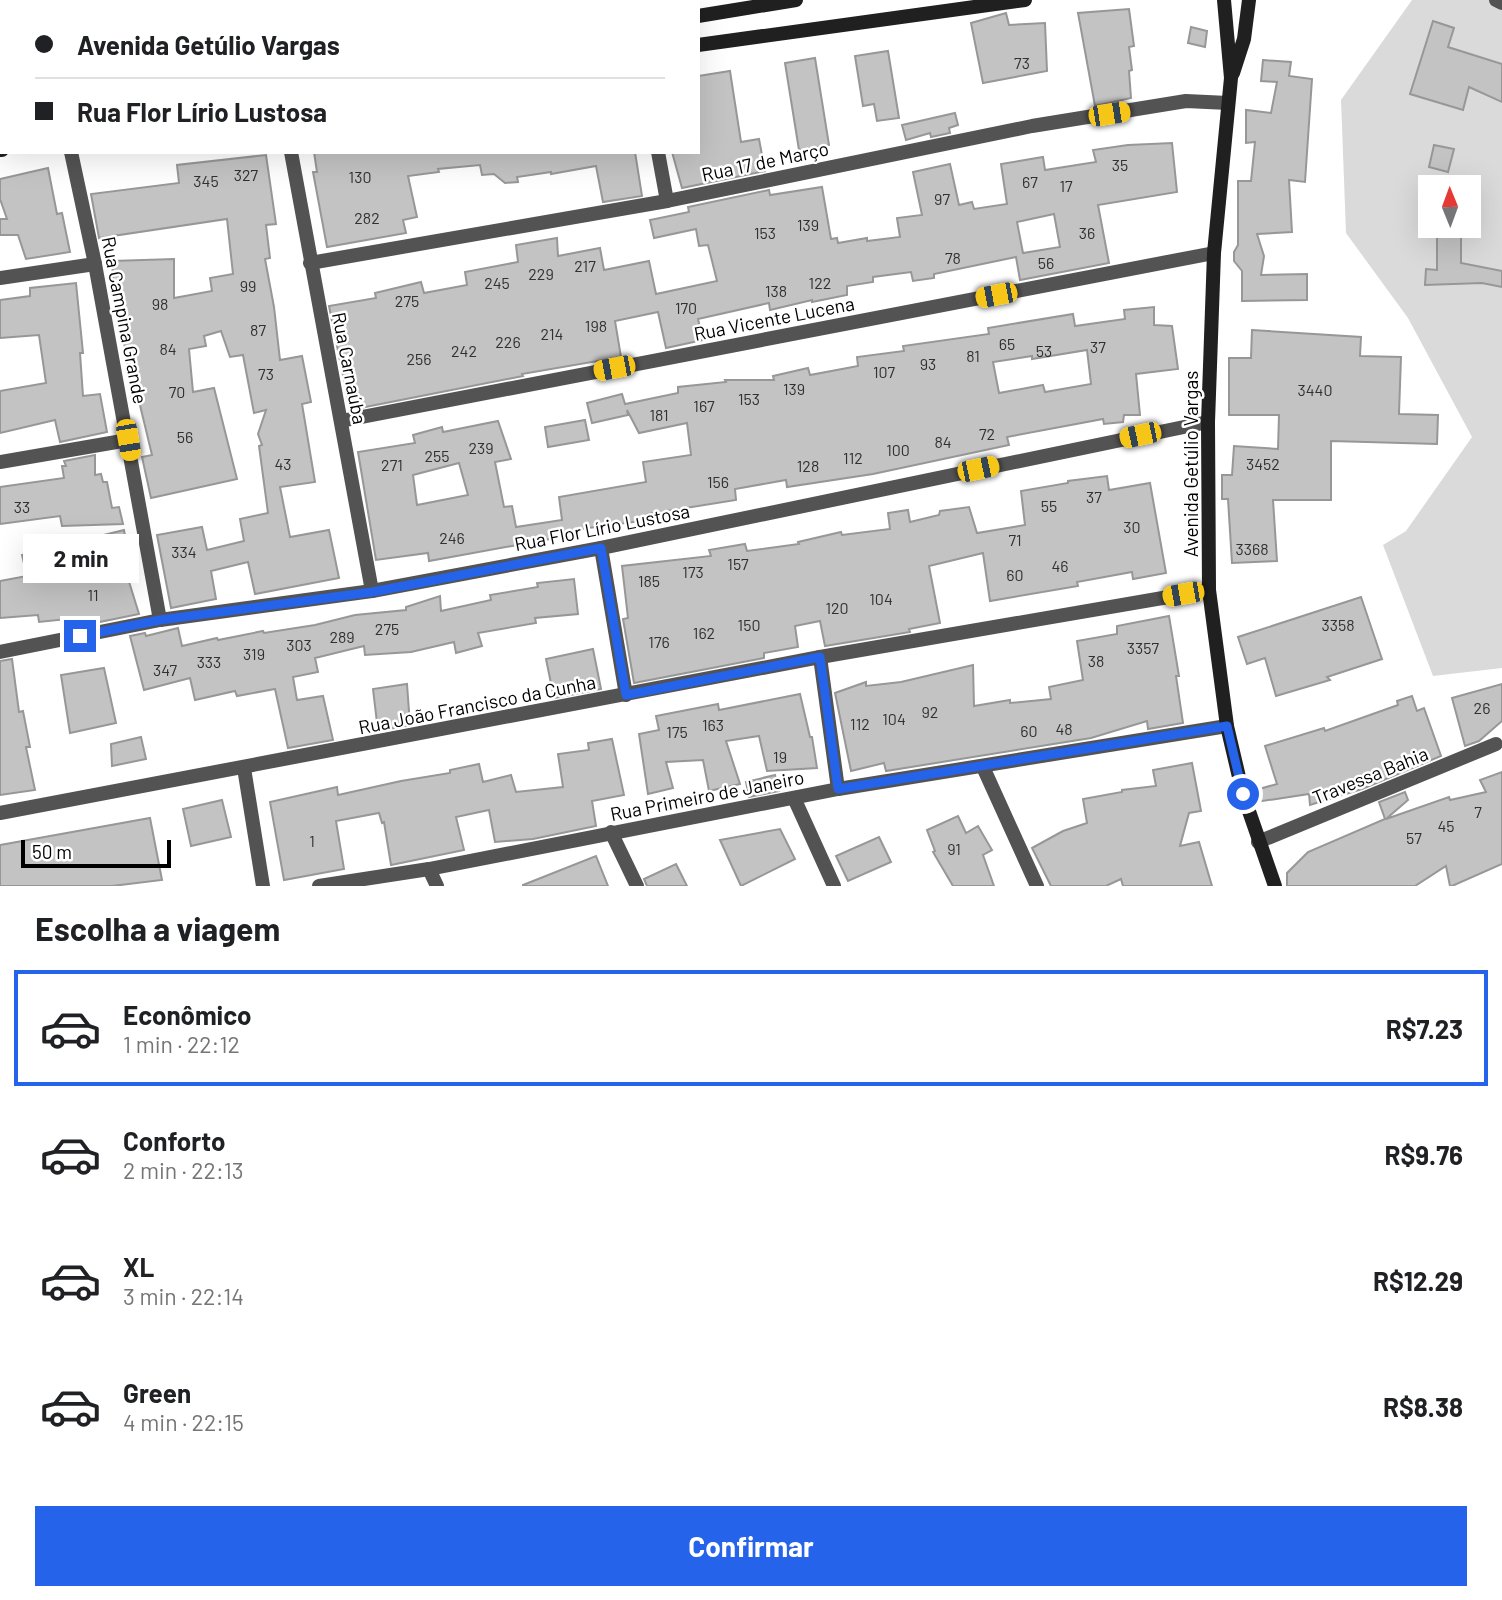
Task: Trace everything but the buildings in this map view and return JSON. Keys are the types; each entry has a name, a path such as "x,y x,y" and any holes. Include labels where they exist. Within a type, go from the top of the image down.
{"street":[{"path":"700,16 796,0"},
{"path":"700,45 1025,0"},
{"name":"Avenida Getúlio Vargas","path":"1224,0 1231,78"},
{"name":"Avenida Getúlio Vargas","path":"1249,0 1244,39 1231,78 1214,253 1208,422 1209,590 1227,726 1243,794 1275,886"},
{"path":"1496,0 1502,3"},
{"name":"Rua 17 de Março","path":"310,263 667,201 1032,126 1186,101 1228,103"},
{"name":"Rua Campina Grande","path":"71,154 95,264 160,620"},
{"name":"Rua Carnaúba","path":"291,154 372,592"},
{"path":"658,154 667,201"},
{"name":"Rua Vicente Lucena","path":"341,421 1214,253"},
{"path":"0,278 95,264"},
{"name":"Rua Flor Lírio Lustosa","path":"0,652 160,620 372,592 601,548 1208,422"},
{"path":"0,462 128,440"},
{"path":"601,548 626,695"},
{"name":"Rua João Francisco da Cunha","path":"0,813 820,657 1209,590"},
{"path":"820,657 838,789"},
{"name":"Rua Primeiro de Janeiro","path":"319,886 429,869 838,789 1227,726"},
{"name":"Travessa Bahia","path":"1258,842 1496,744"},
{"path":"983,767 1037,886"},
{"path":"244,768 263,886"},
{"path":"794,798 834,886"},
{"path":"611,832 637,886"},
{"path":"429,869 437,886"}],"shaded area":[{"path":"1412,0 1502,0 1502,668 1433,676 1383,545 1406,531 1472,437 1408,318 1346,233 1341,100"}],"route":[{"path":"80,636 160,620 372,592 601,548 626,695 820,657 838,789 1227,726 1243,794"}]}
